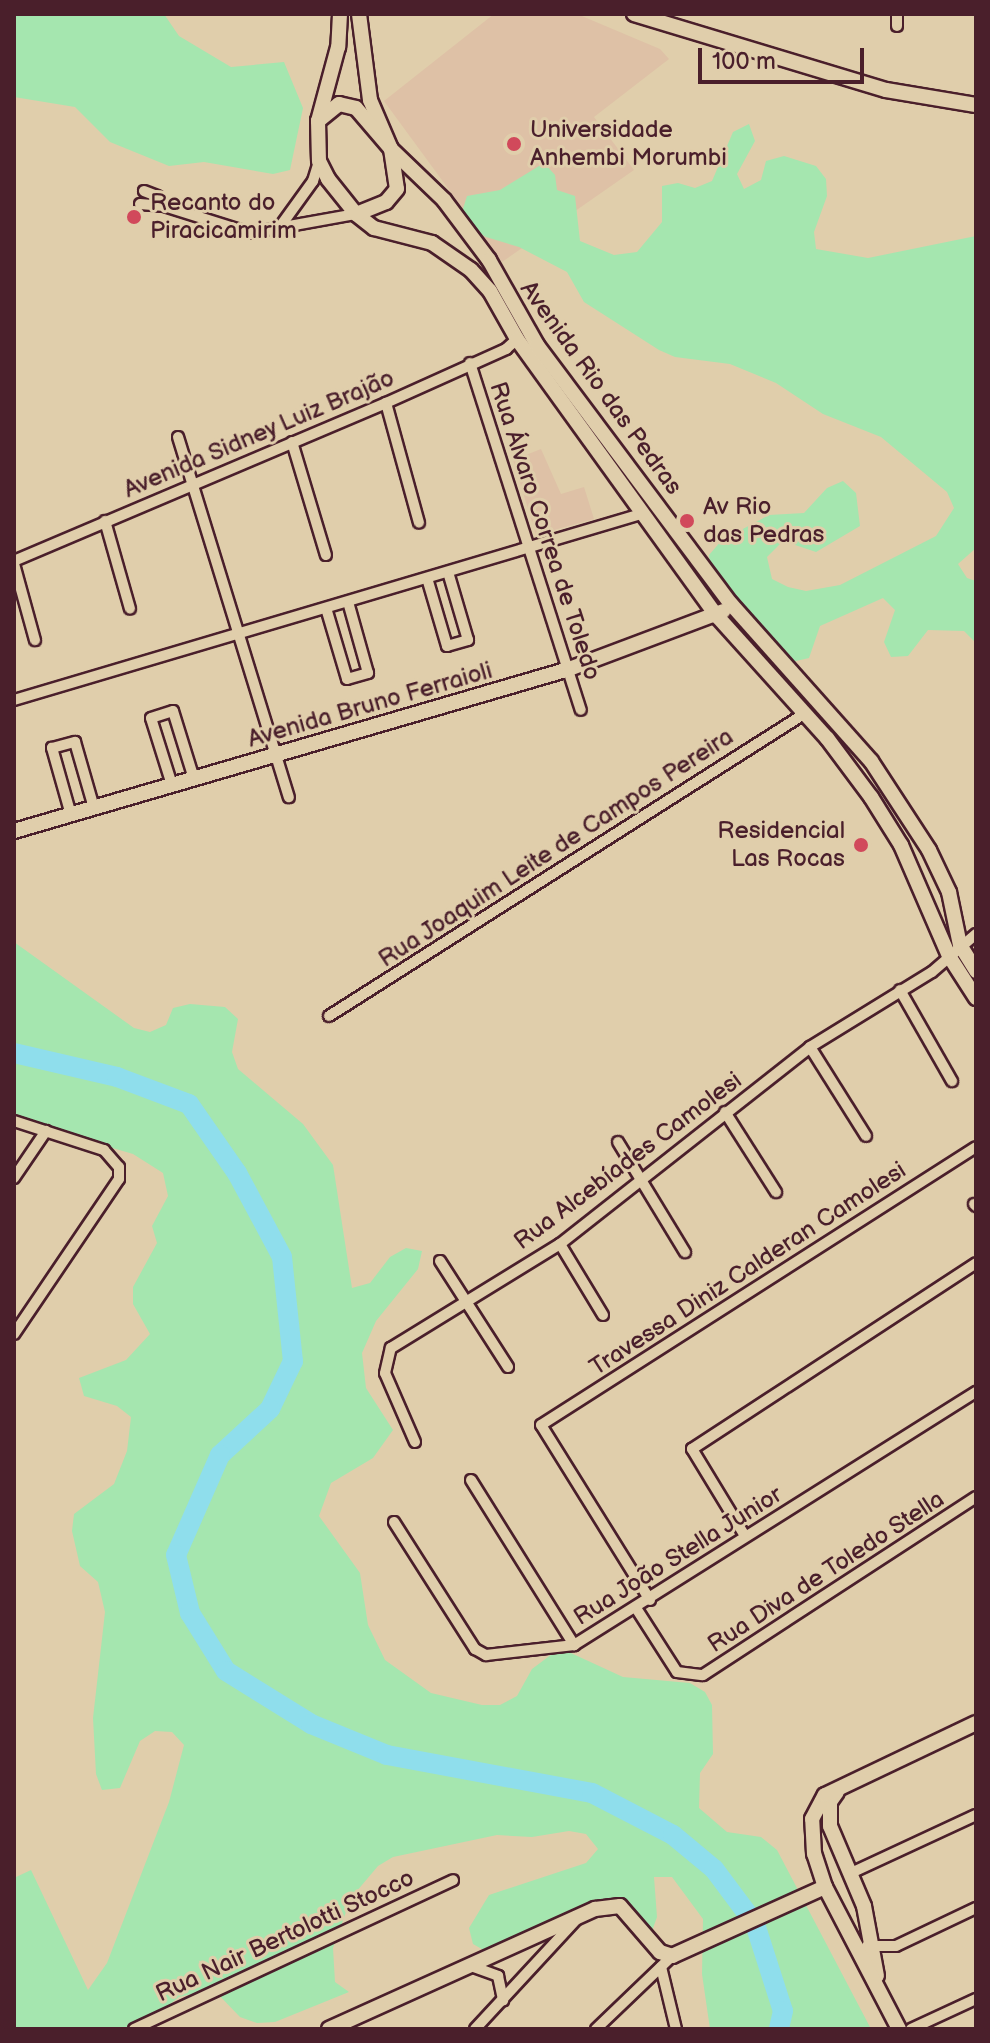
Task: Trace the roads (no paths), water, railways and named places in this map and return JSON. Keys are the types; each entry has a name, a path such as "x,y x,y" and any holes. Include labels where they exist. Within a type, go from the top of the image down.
{"street":[{"path":"282,224 313,181 319,161 318,121 338,47 340,14"},
{"name":"Avenida Rio das Pedras","path":"359,14 370,100 391,149 462,224 537,345 731,604 838,718 889,787 949,892 960,945 976,971"},
{"path":"634,14 886,90 976,105"},
{"path":"140,204 164,206 250,233 282,224 356,214 386,202 397,189 391,149 356,108 339,104 318,121"},
{"name":"Avenida Rio das Pedras","path":"319,161 356,214 374,228 432,243 451,254 490,291 517,339 717,616 804,714 871,797 901,845 949,956 976,998"},
{"path":"144,191 157,196 164,206"},
{"name":"Avenida Sidney Luiz Brajão","path":"14,562 192,483 386,403 517,339"},
{"name":"Rua Álvaro Correa de Toledo","path":"470,363 581,710"},
{"path":"386,403 419,523"},
{"path":"178,437 289,797"},
{"path":"292,442 326,555"},
{"path":"14,700 641,514"},
{"path":"105,521 130,609"},
{"path":"14,562 35,640"},
{"path":"427,578 447,646 468,640 448,572"},
{"path":"326,608 347,679 368,673 348,602"},
{"name":"Avenida Bruno Ferraioli","path":"14,831 569,669 717,616 731,604"},
{"path":"172,785 151,718 173,711 194,779"},
{"name":"Rua Joaquim Leite de Campos Pereira","path":"329,1016 804,714"},
{"path":"71,815 52,748 75,742 94,808"},
{"name":"Rua Alcebíades Camolesi","path":"413,1439 385,1373 385,1360 400,1340 560,1244 810,1047 900,990 976,934"},
{"path":"900,990 952,1081"},
{"path":"810,1047 866,1136"},
{"path":"725,1112 776,1192"},
{"path":"14,1121 104,1150 119,1167 119,1179 14,1334"},
{"path":"14,1178 46,1131"},
{"path":"618,1142 685,1252"},
{"name":"Travessa Diniz Calderan Camolesi","path":"650,1600 541,1425 976,1147"},
{"path":"560,1244 603,1315"},
{"path":"440,1261 508,1367"},
{"path":"745,1536 692,1449 976,1263"},
{"name":"Rua João Stella Junior","path":"394,1522 475,1649 486,1655 574,1645 975,1394"},
{"path":"471,1480 574,1645"},
{"name":"Rua Diva de Toledo Stella","path":"636,1608 677,1672 703,1675 976,1497"},
{"path":"899,2029 826,1886 811,1838 812,1819 816,1806 842,1786 976,1723"},
{"path":"842,1786 827,1813 876,1948 877,1982"},
{"path":"852,1875 976,1815"},
{"path":"596,2029 667,1962 826,1886 832,1864 852,1875"},
{"path":"826,1886 847,1899 852,1875"},
{"name":"Rua Nair Bertolotti Stocco","path":"134,2029 453,1880"},
{"path":"329,2029 595,1909 620,1906 667,1962 676,2029"},
{"path":"857,1944 876,1948 896,1946 976,1908"},
{"path":"475,2029 577,1919"},
{"path":"470,1965 498,1976 503,2000"},
{"path":"911,2029 976,1999"},
{"path":"348,2029 367,2010"}],"waterway":[{"path":"14,1053 117,1077 189,1104 237,1173 282,1257 293,1361 270,1409 220,1455 176,1555 190,1613 226,1671 311,1724 387,1755 592,1793 673,1835 714,1869 755,1924 783,2011 779,2029"}],"place":[{"name":"Universidade Anhembi Morumbi","path":"514,144"},
{"name":"Recanto do Piracicamirim","path":"134,217"},
{"name":"Av Rio das Pedras","path":"687,521"},
{"name":"Residencial Las Rocas","path":"861,845"}]}
